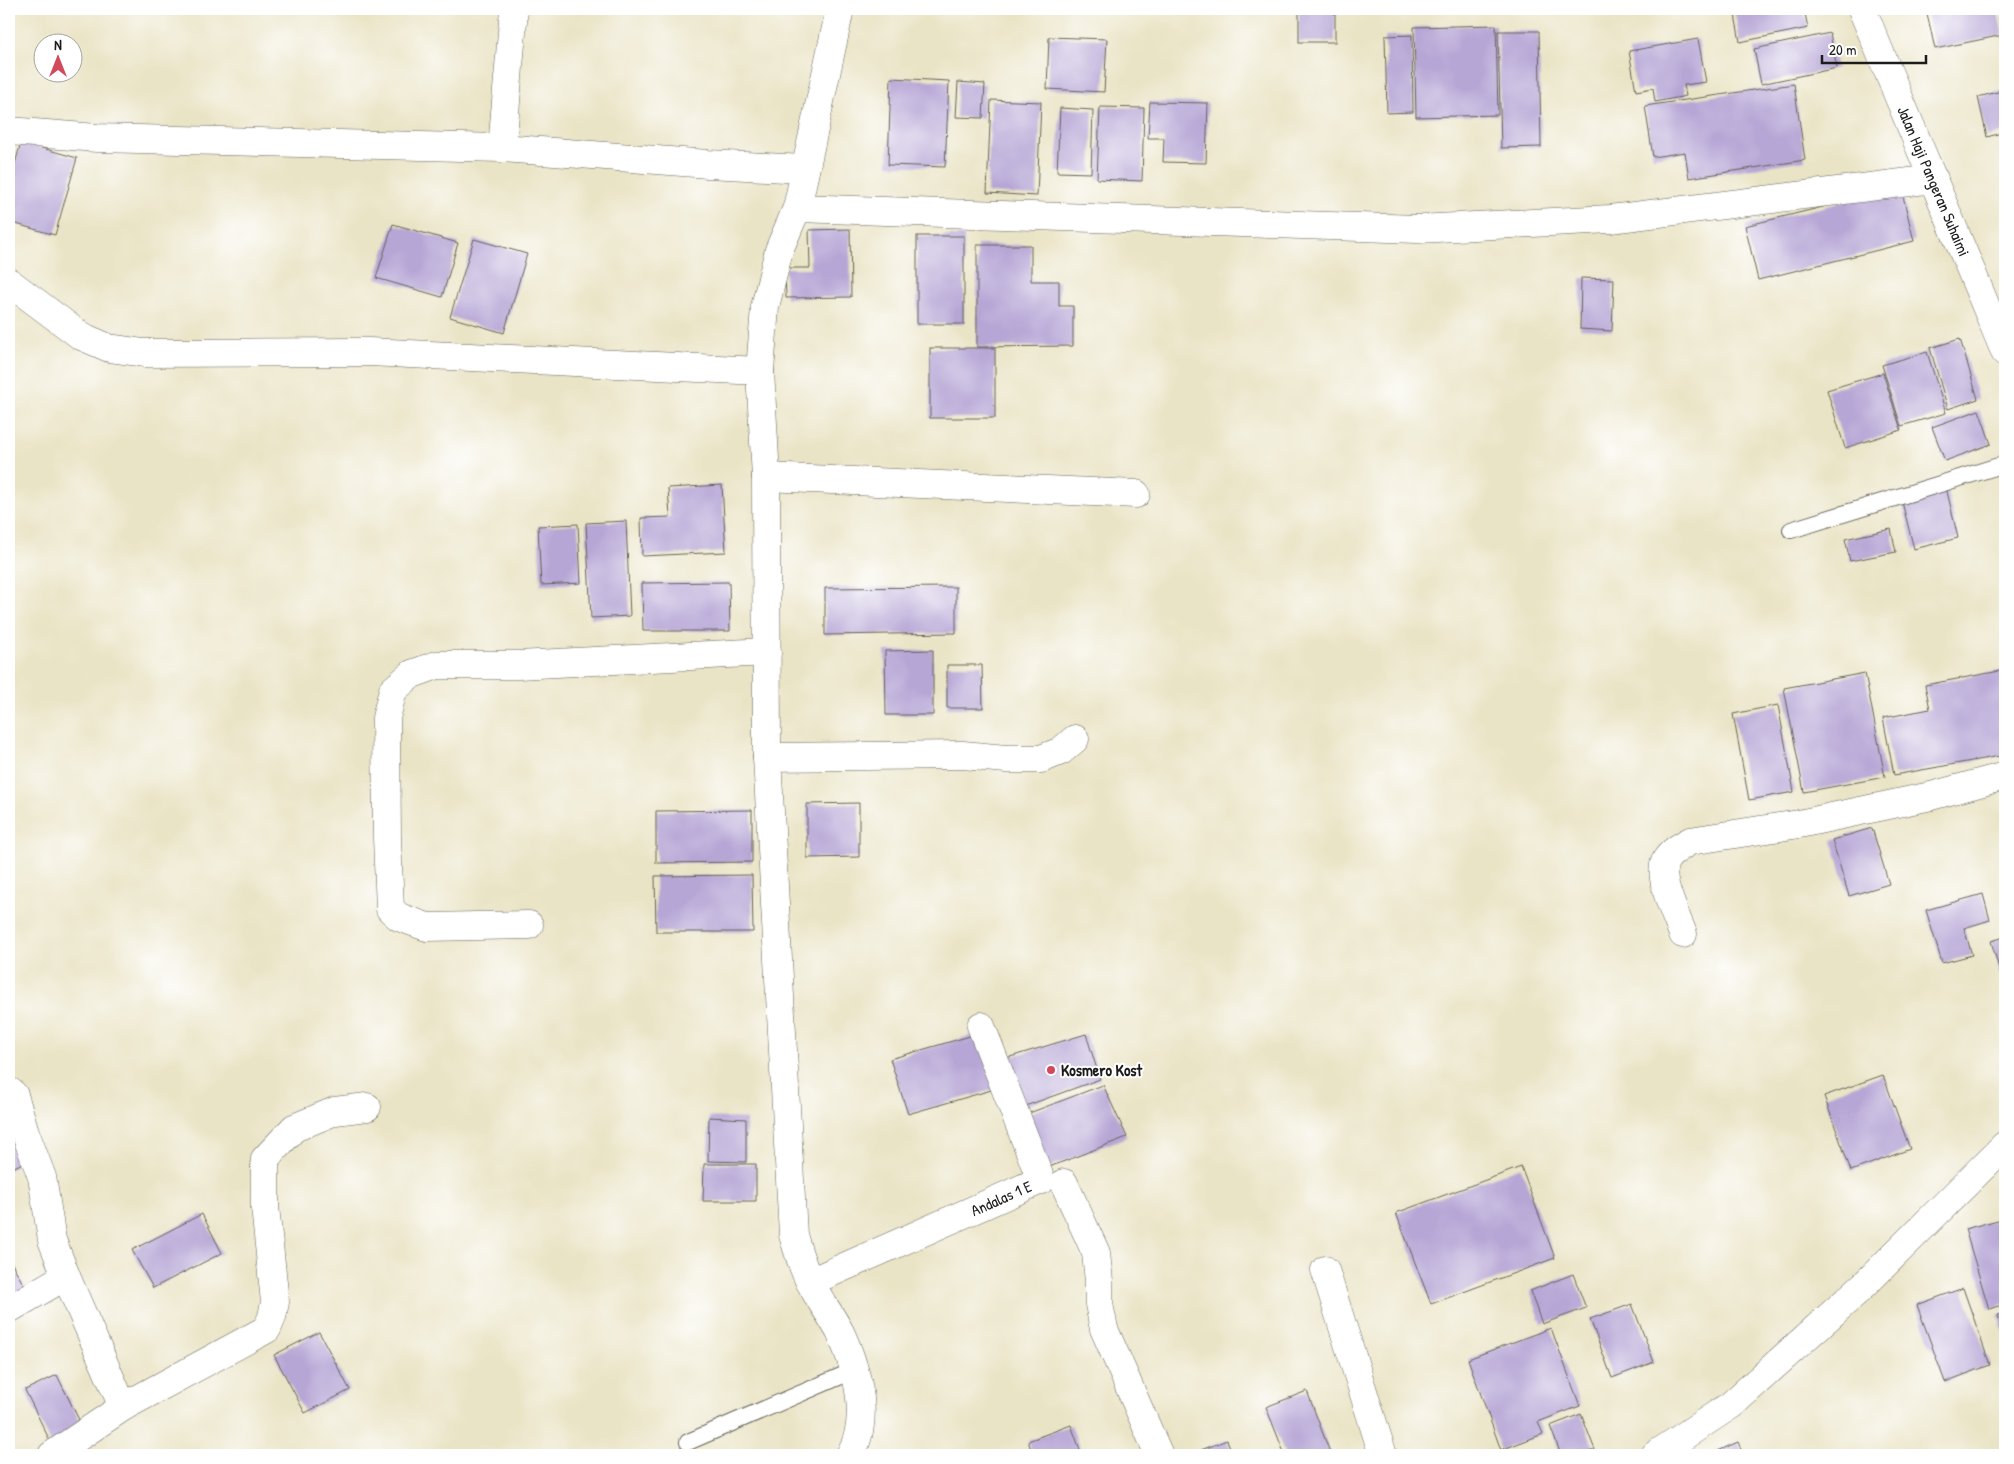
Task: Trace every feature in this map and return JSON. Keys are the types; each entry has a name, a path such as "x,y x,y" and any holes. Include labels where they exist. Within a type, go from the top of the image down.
{"street":[{"path":"502,148 514,9"},
{"path":"840,9 797,208 779,250 765,307 760,371 766,477 767,757 793,1235 801,1262 810,1282 840,1333 855,1370 861,1413 858,1436 850,1455"},
{"name":"Jalan Haji Pangeran Suhaimi","path":"1862,9 2005,352"},
{"path":"9,131 97,138 502,148 708,164 806,169"},
{"path":"797,208 1418,229 1610,219 1934,179"},
{"path":"9,282 81,336 109,348 144,353 369,352 760,371"},
{"path":"766,477 1136,494"},
{"path":"529,925 427,926 399,917 390,909 387,838 386,718 393,690 412,674 437,665 518,665 767,652"},
{"path":"767,757 963,755 1006,759 1041,759 1061,750 1075,739"},
{"path":"1683,934 1662,877 1665,861 1677,849 1690,841 1800,824 1931,796 2005,776"},
{"name":"Andalas 1 E","path":"810,1282 1041,1180 981,1026"},
{"path":"9,1091 14,1095 25,1132 42,1177 52,1240 123,1407"},
{"path":"52,1455 123,1407 266,1329 272,1317 275,1302 265,1207 265,1159 294,1128 335,1110 367,1106"},
{"path":"1656,1455 1731,1405 1864,1285 2005,1145"},
{"path":"1064,1183 1096,1253 1099,1304 1104,1329 1159,1455"},
{"path":"1325,1270 1383,1455"},
{"path":"9,1309 66,1276"}],"lane":[{"path":"1791,530 2005,464"},
{"path":"688,1442 855,1370"}],"building":[{"path":"1299,9 1335,9 1335,42 1299,42"},
{"path":"1734,9 1804,9 1808,28 1740,42"},
{"path":"1926,9 1997,9 2003,35 1935,49"},
{"path":"1496,25 1498,115 1416,117 1414,27"},
{"path":"1498,31 1539,31 1541,147 1501,148"},
{"path":"1830,33 1837,68 1761,84 1754,49"},
{"path":"1412,35 1413,112 1387,113 1385,36"},
{"path":"1049,37 1107,39 1104,92 1047,89"},
{"path":"1698,39 1706,82 1684,85 1686,96 1655,102 1653,88 1636,91 1629,51"},
{"path":"891,78 949,81 945,167 888,165"},
{"path":"958,82 985,84 983,118 956,117"},
{"path":"1794,84 1805,160 1689,178 1685,152 1653,157 1645,106"},
{"path":"2005,90 2005,132 1987,137 1978,97"},
{"path":"991,100 1041,102 1037,196 987,193"},
{"path":"1150,102 1208,103 1206,163 1163,162 1164,138 1148,138"},
{"path":"1100,107 1144,108 1142,181 1097,179"},
{"path":"1060,108 1093,110 1091,173 1057,172"},
{"path":"21,142 77,158 55,235 9,222 9,186"},
{"path":"1901,188 1914,241 1758,280 1745,226"},
{"path":"393,224 458,243 442,297 376,278"},
{"path":"850,229 851,297 786,298 785,268 810,268 809,230"},
{"path":"917,236 964,236 964,324 917,324"},
{"path":"474,239 527,254 504,333 450,317"},
{"path":"977,245 1031,245 1031,281 1059,281 1059,306 1073,306 1073,346 977,347"},
{"path":"1581,278 1614,279 1612,331 1580,329"},
{"path":"1960,339 1978,399 1948,409 1930,348"},
{"path":"930,348 995,348 995,418 930,418"},
{"path":"1927,352 1946,413 1901,426 1882,365"},
{"path":"1883,373 1901,430 1845,448 1827,390"},
{"path":"1979,410 1991,444 1945,461 1932,427"},
{"path":"722,485 726,552 642,556 641,518 670,517 668,488"},
{"path":"1946,487 1958,538 1914,549 1901,498"},
{"path":"626,521 630,616 591,618 586,523"},
{"path":"578,524 581,583 541,585 538,526"},
{"path":"1891,529 1896,552 1850,561 1845,539"},
{"path":"729,582 730,631 643,631 642,583"},
{"path":"956,587 956,633 825,635 825,588"},
{"path":"933,650 933,715 886,715 885,651"},
{"path":"947,665 982,665 983,708 947,708"},
{"path":"2005,670 2005,755 1894,775 1883,718 1930,709 1925,685"},
{"path":"1865,673 1885,777 1804,792 1784,688"},
{"path":"1778,705 1794,792 1749,800 1733,714"},
{"path":"859,803 859,857 807,858 807,804"},
{"path":"752,810 752,862 656,863 656,811"},
{"path":"1872,828 1889,884 1849,896 1832,840"},
{"path":"752,875 753,932 656,932 655,876"},
{"path":"1983,894 1990,920 1964,928 1972,955 1942,963 1926,910"},
{"path":"2005,937 2005,989 1991,941"},
{"path":"977,1034 995,1089 908,1114 890,1059"},
{"name":"Kosmero Kost","path":"1086,1034 1100,1079 1020,1108 1000,1060"},
{"path":"1883,1075 1910,1149 1851,1171 1824,1096"},
{"path":"1103,1085 1127,1137 1044,1169 1024,1115"},
{"path":"709,1117 746,1119 746,1162 708,1161"},
{"path":"9,1130 26,1161 9,1170"},
{"path":"704,1164 756,1164 756,1201 703,1201"},
{"path":"1521,1167 1555,1258 1431,1304 1396,1213"},
{"path":"202,1214 222,1253 153,1288 132,1250"},
{"path":"2005,1218 2005,1304 1989,1309 1965,1229"},
{"path":"9,1258 27,1291 9,1301"},
{"path":"1573,1274 1586,1308 1542,1324 1530,1291"},
{"path":"1963,1288 1990,1365 1945,1382 1917,1305"},
{"path":"1632,1304 1654,1362 1612,1378 1590,1319"},
{"path":"2005,1313 2005,1336 1998,1315"},
{"path":"1551,1328 1580,1406 1538,1422 1543,1434 1501,1450 1468,1359"},
{"path":"319,1332 350,1390 305,1413 274,1355"},
{"path":"57,1375 84,1430 52,1445 25,1390"},
{"path":"1307,1391 1331,1455 1285,1455 1266,1407"},
{"path":"1581,1414 1595,1450 1580,1455 1561,1455 1550,1426"},
{"path":"1071,1425 1082,1455 1033,1455 1028,1441"},
{"path":"1227,1440 1233,1455 1203,1455 1201,1450"},
{"path":"1738,1442 1744,1455 1709,1455"}],"place":[{"name":"Kosmero Kost","path":"1051,1070"}]}
